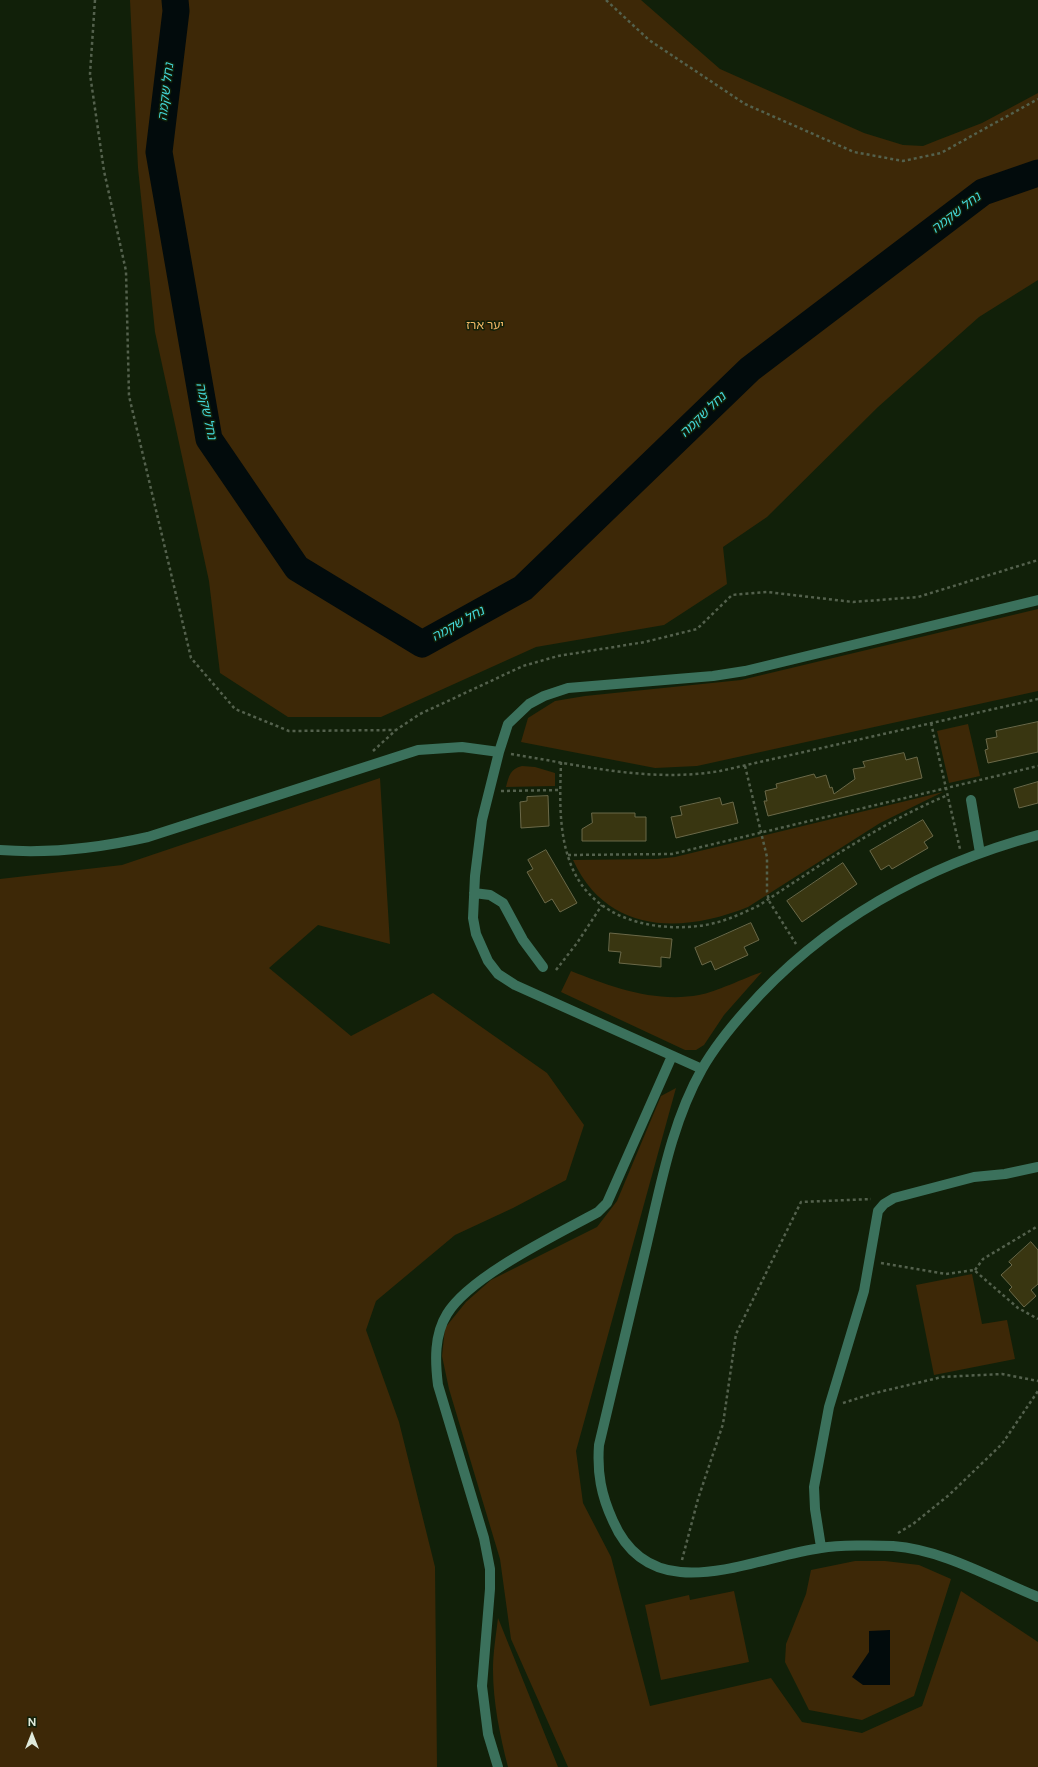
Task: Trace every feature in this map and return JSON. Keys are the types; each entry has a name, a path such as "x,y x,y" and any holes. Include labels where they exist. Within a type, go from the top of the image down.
{"street":[{"path":"702,1069 534,994 498,974 488,961 476,934 473,918 474,893 478,847 489,791 508,724 529,704 544,696 568,688 713,676 745,671 1038,600"},
{"path":"0,850 35,852 71,850 106,846 148,837 418,750 462,748 499,752"},
{"path":"971,800 980,853"},
{"path":"1038,835 962,859 925,875 890,894 819,939 758,997 731,1027 702,1069 687,1101 666,1160 599,1445 598,1464 600,1484 605,1503 616,1528 627,1546 645,1561 665,1571 717,1571 821,1548 894,1546 922,1551 951,1559 1038,1597"},
{"path":"474,893 496,897 502,903 523,940 543,967"},
{"path":"498,1767 488,1734 482,1686 490,1589 490,1569 484,1538 438,1385 436,1361 440,1328 447,1313 461,1297 481,1281 505,1264 598,1212 607,1203 672,1056"},
{"path":"821,1548 815,1509 814,1487 829,1407 864,1291 878,1212 884,1204 894,1198 974,1177 1005,1174 1038,1167"}],"path":[{"path":"95,0 90,74 104,171 126,271 129,396 191,658 235,709 289,731 396,730"},
{"path":"606,0 649,40 745,104 854,152 903,161 941,153 1038,98"},
{"path":"367,756 396,730 420,714 523,666 558,656 645,642 697,629 732,595 767,592 853,602 918,596 1038,560"},
{"path":"499,752 621,772 668,776 693,776 745,766 1038,699"},
{"path":"931,723 962,859"},
{"path":"561,762 560,790 562,828 568,855 578,880 602,905 619,916 637,923 656,926 692,927 721,921 758,906 880,828 917,808 948,795"},
{"path":"745,766 762,832 768,866 768,899 803,954"},
{"path":"568,855 672,854 1038,766"},
{"path":"489,791 560,790"},
{"path":"552,974 577,943 602,905"},
{"path":"679,1572 698,1499 723,1424 736,1334 801,1202 894,1198"},
{"path":"870,1261 946,1274 974,1270 983,1259 1038,1226"},
{"path":"974,1270 1018,1308 1038,1319"},
{"path":"829,1407 875,1393 942,1377 1002,1374 1038,1381"},
{"path":"895,1535 913,1524 949,1495 1002,1444 1038,1391"}],"green space":[{"name":"יער ארז","path":"130,0 641,0 720,69 864,133 903,145 923,146 982,123 1038,93 1038,280 979,317 878,407 767,517 723,547 727,584 664,625 536,647 381,717 288,717 220,673 209,581 155,332 138,168"},
{"path":"1038,609 1038,691 697,766 655,768 521,742 528,718 555,701 585,696 741,680"},
{"path":"968,724 980,776 949,783 937,731"},
{"path":"522,766 535,767 555,773 555,786 506,787 512,771"},
{"path":"380,778 390,944 318,925 269,968 351,1036 433,993 547,1073 584,1125 566,1180 513,1208 455,1235 376,1301 366,1330 399,1422 435,1567 437,1767 0,1767 0,879 122,865"},
{"path":"943,792 880,823 748,907 723,916 697,921 672,924 648,921 626,915 605,902 588,884 573,860 657,859 675,857"},
{"path":"571,971 617,988 666,997 699,995 722,988 762,972 724,1015 704,1045 696,1050 685,1050 561,992"},
{"path":"676,1088 576,1451 583,1503 611,1557 650,1706 771,1678 802,1722 862,1733 922,1706 961,1591 1038,1642 1038,1767 568,1767 511,1639 500,1559 449,1389 442,1356 445,1328 466,1302 491,1280 597,1227 617,1201 661,1096"},
{"path":"972,1274 982,1324 1007,1320 1015,1359 934,1375 916,1285"},
{"path":"855,1561 885,1561 919,1565 951,1579 914,1696 862,1720 809,1710 785,1662 786,1644 806,1594 811,1570"},
{"path":"734,1591 749,1662 661,1680 645,1605 689,1595 690,1600"},
{"path":"498,1618 558,1767 508,1767 502,1743 493,1682"}],"shaded area":[{"path":"890,1630 890,1685 863,1685 852,1677 869,1652 869,1631"}],"building":[{"path":"1038,722 1038,752 988,763 985,750 988,749 986,739 997,737 996,731"},
{"path":"904,753 906,760 917,757 922,778 768,816 764,801 767,801 765,791 777,788 776,784 814,774 816,778 826,775 830,788 832,787 834,794 855,779 853,769 865,767 863,762"},
{"path":"1038,782 1038,803 1019,808 1014,789"},
{"path":"548,796 549,826 521,828 520,802 527,801 527,797"},
{"path":"720,798 722,805 733,802 738,823 676,838 671,817 682,815 680,807"},
{"path":"592,813 635,813 635,817 646,817 646,841 582,841 582,829 592,823"},
{"path":"923,820 933,836 924,842 928,848 892,869 889,865 881,870 870,851"},
{"path":"546,850 577,903 560,912 552,899 545,903 527,872 533,869 528,860"},
{"path":"843,863 857,884 802,922 787,901"},
{"path":"751,923 759,940 744,947 748,955 715,970 711,961 702,965 695,948"},
{"path":"610,933 672,939 670,958 661,957 661,967 619,963 621,952 609,951"},
{"path":"1031,1242 1038,1250 1038,1284 1031,1290 1036,1296 1024,1307 1009,1290 1012,1287 1001,1275 1012,1265 1009,1262"}],"waterway":[{"name":"נחל שקמה","path":"175,0 176,11 159,152 209,439 297,568 422,644 523,588 750,369 983,192 1038,173"}]}
